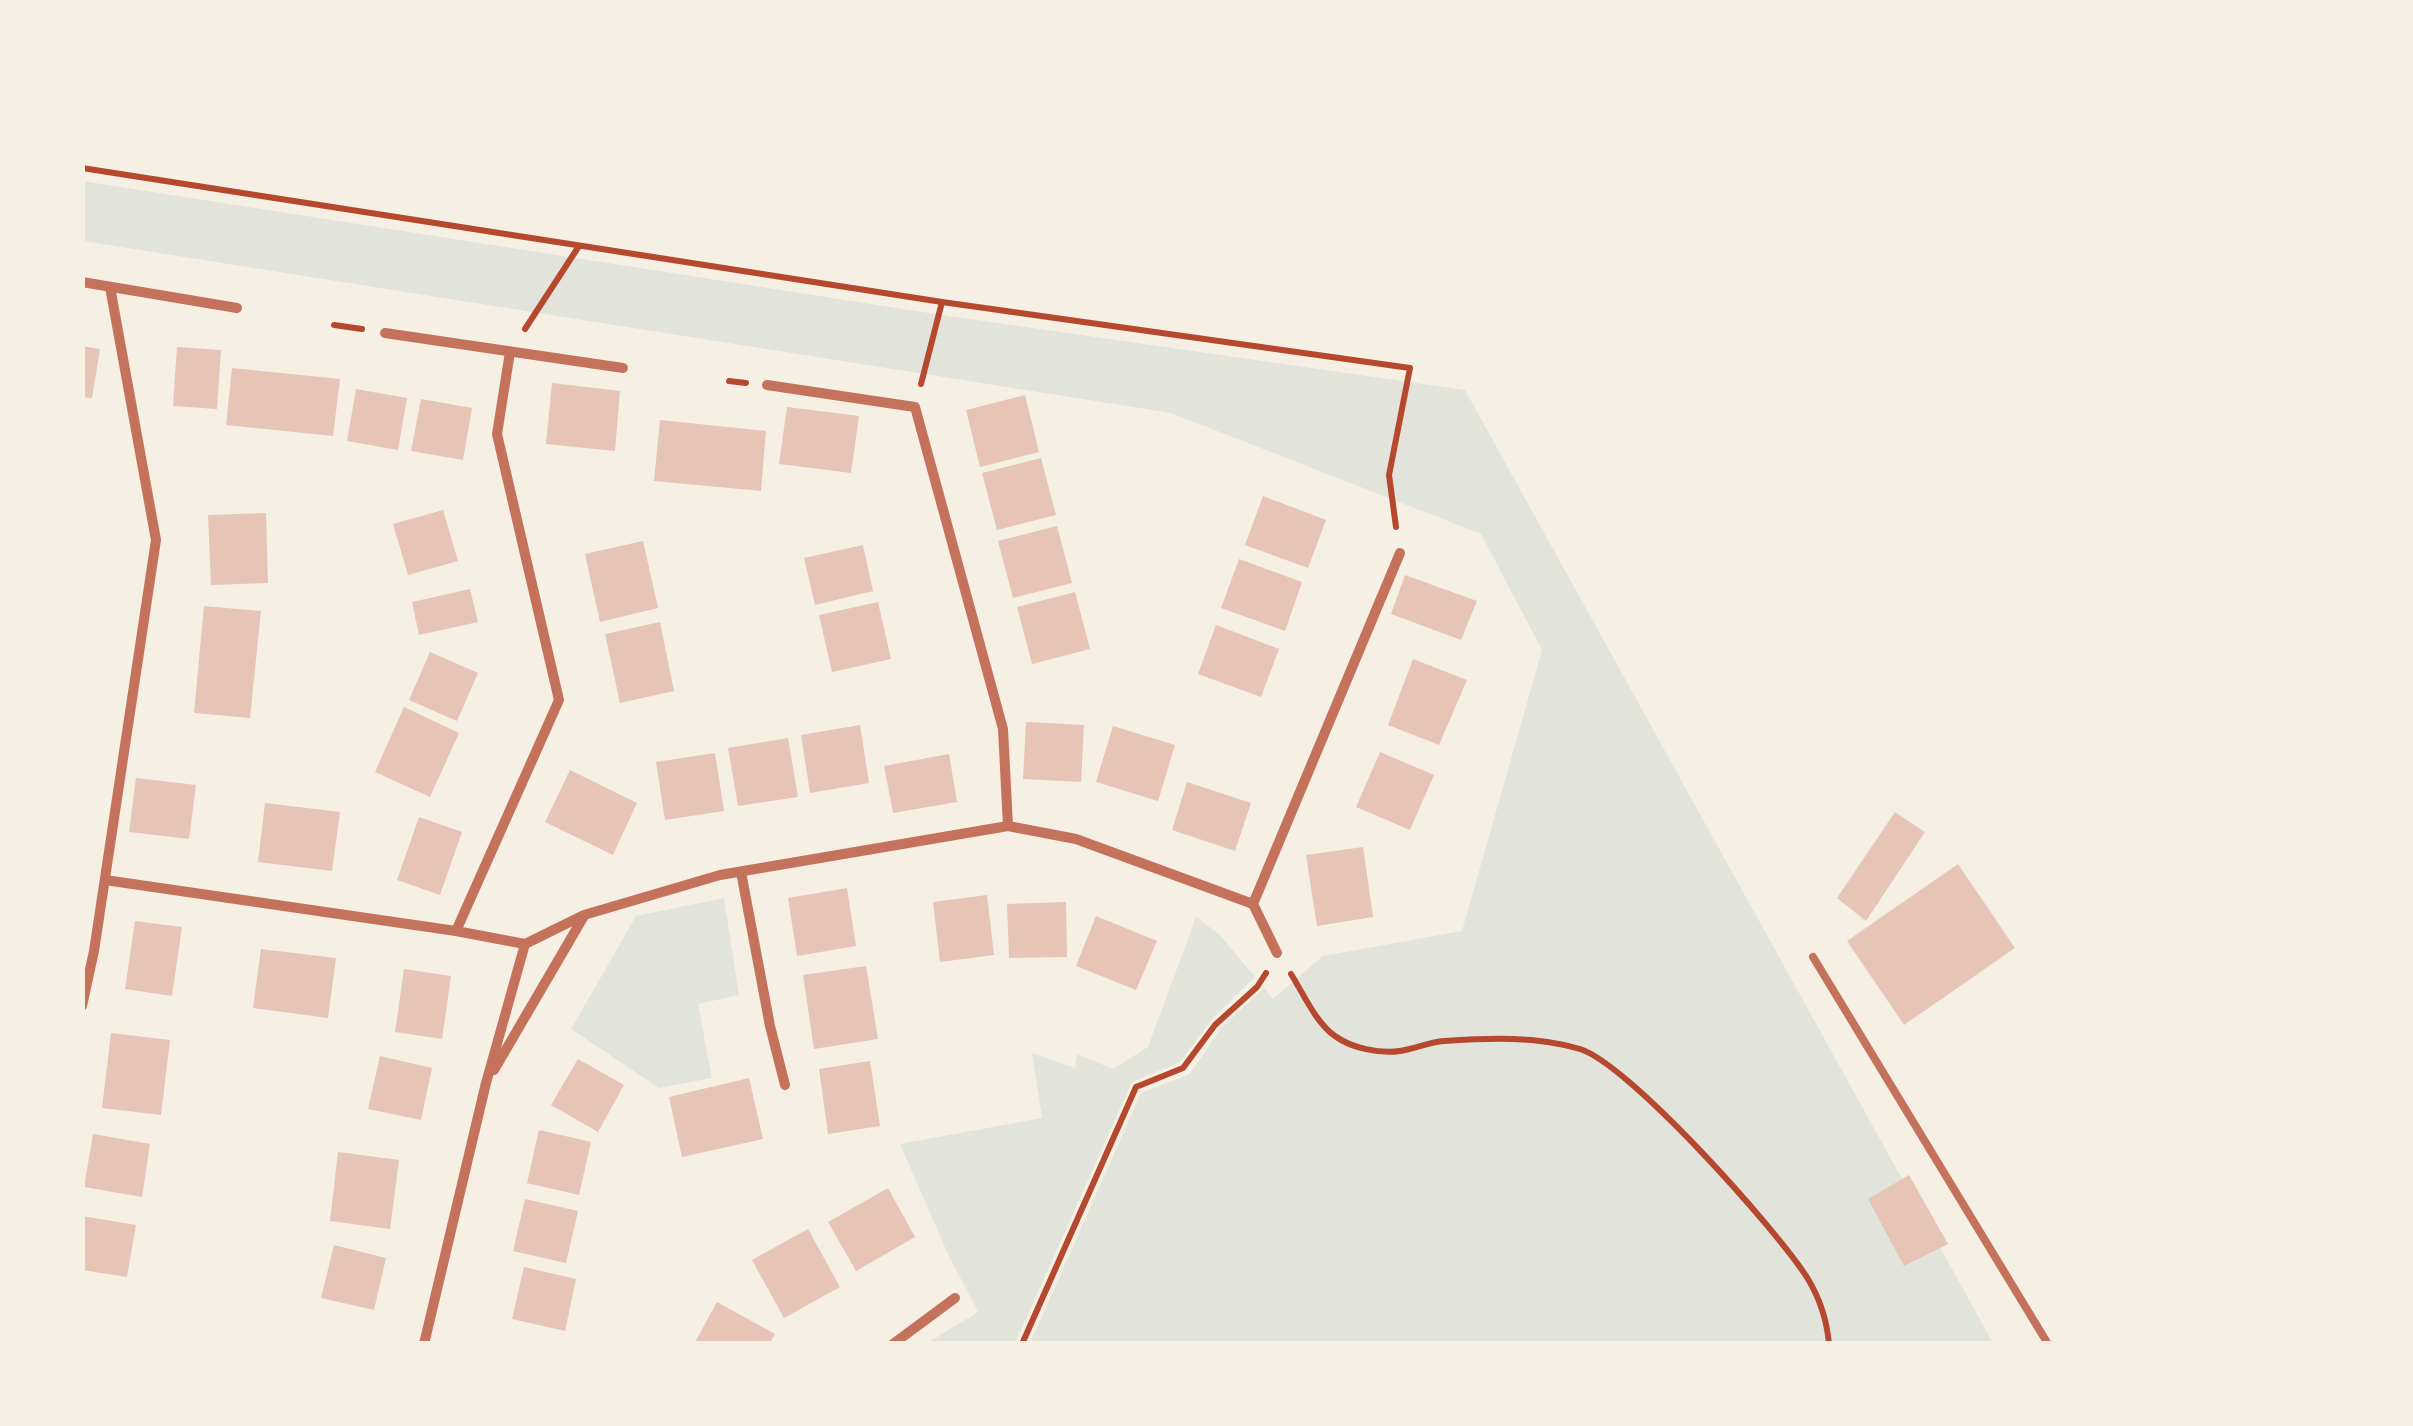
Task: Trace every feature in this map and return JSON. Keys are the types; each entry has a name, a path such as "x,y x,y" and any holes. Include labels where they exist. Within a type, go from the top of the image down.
{"street":[{"path":"82,282 236,308"},
{"path":"82,1006 156,540 110,287"},
{"path":"385,332 624,368"},
{"path":"456,931 558,700 497,434 510,352"},
{"path":"766,386 915,407 1003,729 1008,826"},
{"path":"1252,904 1400,553"},
{"path":"105,880 525,944 584,915 740,872 1008,826 1076,839 1252,904 1277,953"},
{"path":"740,872 770,1026 786,1086"},
{"path":"486,1083 584,915"},
{"path":"424,1344 486,1083 525,944"},
{"path":"893,1344 955,1298"}],"lane":[{"path":"1814,957 2048,1344"}],"path":[{"path":"82,168 942,302 1410,368 1389,475 1400,553"},
{"path":"510,352 580,246"},
{"path":"915,407 942,302"},
{"path":"1022,1344 1136,1087 1184,1068 1215,1025 1257,987 1277,953 1333,1035 1352,1045 1399,1052 1442,1041 1540,1041 1581,1049 1610,1064 1776,1234 1820,1303 1829,1344"}],"shaded area":[{"path":"82,181 935,314 1465,390 1993,1343 1030,1343 1141,1093 1190,1074 1221,1028 1264,988 1273,999 1323,956 1462,931 1542,650 1481,534 1171,413 83,241"},
{"path":"724,898 739,995 698,1004 712,1078 659,1088 571,1029 636,916"},
{"path":"1196,917 1220,935 1255,977 1213,1018 1180,1062 1132,1082 1015,1343 927,1343 978,1312 900,1144 1042,1118 1032,1053 1075,1068 1077,1054 1113,1069 1148,1047"}],"building":[{"path":"82,346 100,349 92,398 82,397"},
{"path":"177,347 221,350 217,409 173,406"},
{"path":"232,368 340,379 333,436 226,425"},
{"path":"552,383 620,391 615,451 546,444"},
{"path":"356,389 407,398 398,450 347,441"},
{"path":"1025,395 1039,452 980,467 966,410"},
{"path":"421,399 472,408 463,460 411,451"},
{"path":"787,407 859,416 851,473 779,464"},
{"path":"660,420 766,431 761,491 654,481"},
{"path":"1041,458 1056,515 997,530 982,473"},
{"path":"1263,496 1326,520 1308,568 1245,545"},
{"path":"443,510 458,561 408,575 393,524"},
{"path":"266,513 268,583 211,585 208,515"},
{"path":"1057,526 1072,583 1013,598 998,541"},
{"path":"643,541 658,608 600,622 585,554"},
{"path":"863,545 873,591 815,605 804,558"},
{"path":"1239,559 1302,582 1285,631 1221,608"},
{"path":"1405,575 1477,601 1461,640 1391,614"},
{"path":"470,589 478,622 419,635 412,602"},
{"path":"1075,592 1090,649 1032,664 1017,607"},
{"path":"878,602 891,659 832,672 819,615"},
{"path":"204,606 261,611 250,718 194,713"},
{"path":"660,622 674,691 620,703 605,634"},
{"path":"1216,625 1279,649 1261,697 1198,674"},
{"path":"430,652 478,673 457,721 409,700"},
{"path":"1413,659 1467,680 1439,745 1388,725"},
{"path":"404,707 459,733 430,797 375,772"},
{"path":"1026,722 1084,725 1081,782 1023,779"},
{"path":"860,725 869,783 810,793 801,735"},
{"path":"1113,726 1175,745 1158,801 1096,782"},
{"path":"788,738 798,797 738,806 728,748"},
{"path":"1380,752 1434,775 1410,830 1356,807"},
{"path":"715,753 724,811 665,820 656,762"},
{"path":"949,754 957,802 893,813 884,766"},
{"path":"570,770 637,803 613,855 545,822"},
{"path":"136,778 196,785 189,839 129,832"},
{"path":"1187,782 1251,803 1235,851 1172,830"},
{"path":"265,803 340,812 332,871 258,862"},
{"path":"1895,812 1925,832 1866,921 1837,898"},
{"path":"419,817 462,832 440,895 397,880"},
{"path":"1363,847 1373,917 1317,926 1306,855"},
{"path":"1958,864 2015,948 1904,1025 1847,941"},
{"path":"847,888 856,946 797,956 788,898"},
{"path":"987,895 994,955 940,962 933,902"},
{"path":"1066,902 1067,957 1009,958 1007,904"},
{"path":"1096,916 1157,941 1136,990 1076,966"},
{"path":"135,921 182,927 172,996 125,989"},
{"path":"261,949 336,958 328,1018 253,1008"},
{"path":"866,966 878,1039 814,1049 803,975"},
{"path":"404,969 451,976 442,1039 395,1032"},
{"path":"111,1033 170,1040 161,1115 102,1108"},
{"path":"380,1056 432,1068 421,1120 368,1109"},
{"path":"578,1059 624,1085 598,1132 551,1105"},
{"path":"870,1061 880,1126 828,1134 819,1069"},
{"path":"749,1078 763,1139 682,1157 669,1097"},
{"path":"539,1130 591,1142 579,1195 527,1183"},
{"path":"93,1134 150,1144 142,1197 84,1187"},
{"path":"338,1152 399,1160 390,1229 330,1221"},
{"path":"1909,1175 1948,1244 1904,1266 1868,1199"},
{"path":"888,1188 915,1237 856,1271 828,1222"},
{"path":"525,1199 578,1211 566,1263 513,1251"},
{"path":"82,1216 136,1225 127,1277 82,1270"},
{"path":"808,1229 840,1287 784,1318 752,1260"},
{"path":"334,1245 386,1258 374,1310 321,1298"},
{"path":"524,1267 576,1279 565,1331 512,1319"},
{"path":"717,1302 775,1334 769,1344 694,1344"}]}
